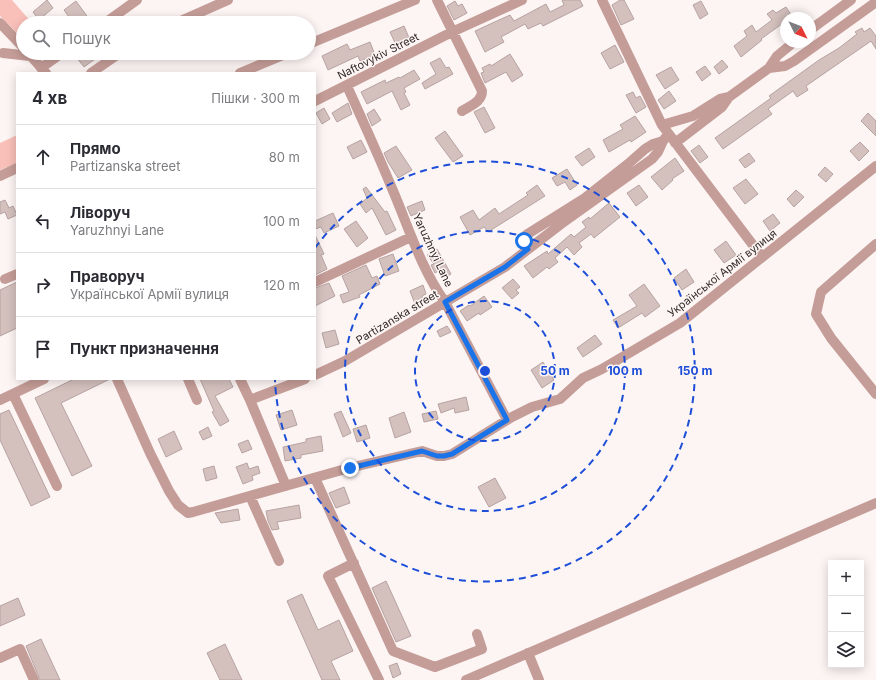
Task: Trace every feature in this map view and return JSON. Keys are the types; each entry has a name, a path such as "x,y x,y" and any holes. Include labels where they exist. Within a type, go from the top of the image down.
{"street":[{"path":"115,16 137,0"},
{"path":"192,16 228,0"},
{"path":"316,41 415,0"},
{"path":"437,0 482,91 482,96 479,101 462,111"},
{"name":"Naftovykiv Street","path":"316,101 452,32 522,0"},
{"path":"602,0 662,125 666,138 675,143 762,257"},
{"path":"816,26 851,0"},
{"path":"769,68 785,66 794,62 876,2"},
{"path":"0,23 16,40"},
{"path":"675,143 722,107 729,97 769,68 777,56 787,48"},
{"path":"3,53 16,54"},
{"path":"35,60 44,70 55,60"},
{"path":"92,72 110,60"},
{"path":"242,72 271,60"},
{"name":"Yaruzhnyi Lane","path":"347,86 392,186 411,237 437,291 445,302 507,420"},
{"path":"662,125 693,116 720,99 729,97"},
{"name":"Partizanska street","path":"316,375 345,361 505,267 528,249 524,241 526,235 584,198 628,164 644,149 666,138"},
{"name":"Української Армії вулиця","path":"117,380 150,453 175,500 183,510 188,513 350,468 422,451 437,456 452,454 507,420 532,407 560,399 583,378 602,369 680,323 876,166"},
{"path":"0,176 16,168"},
{"path":"316,282 411,237"},
{"path":"876,244 821,292 816,314 831,338 876,394"},
{"path":"5,279 16,274"},
{"path":"0,400 42,380"},
{"path":"188,380 198,400"},
{"path":"240,380 286,486"},
{"path":"250,400 302,380"},
{"path":"13,394 57,486"},
{"path":"315,478 393,651 435,667 482,649 477,634"},
{"path":"250,496 279,561"},
{"path":"466,680 876,503"},
{"path":"354,564 328,576 379,680"},
{"path":"0,658 20,648 34,680"},
{"path":"528,654 539,680"}],"shaded area":[{"path":"0,0 12,0 26,16 16,16 16,32 0,16"},
{"path":"16,135 16,163 0,170 0,143"}],"building":[{"path":"47,0 53,8 44,16 36,16 33,12"},
{"path":"562,0 580,0 583,6 543,26 541,23 528,29 525,24 501,37 504,42 485,52 475,31 510,15 514,21 546,4 550,12 564,5"},
{"path":"620,0 624,0 634,19 621,25 612,5"},
{"path":"76,1 87,16 68,16 64,10"},
{"path":"455,1 458,6 462,4 467,13 454,20 447,6"},
{"path":"701,1 708,14 700,19 693,5"},
{"path":"786,7 789,12 780,12 780,25 761,39 762,40 741,57 734,46 747,36 744,31 752,25 756,32 772,20 767,14 773,10 776,13"},
{"path":"404,26 410,40 396,45 390,32"},
{"path":"862,28 864,32 870,28 876,36 876,49 871,41 806,86 808,90 797,97 793,91 768,109 772,114 723,149 715,138 771,98 769,96 819,60 839,48 857,34 855,32"},
{"path":"370,42 375,55 360,61 358,56 328,70 322,56 347,44 350,50"},
{"path":"615,45 624,62 610,69 601,53"},
{"path":"510,54 523,75 512,82 506,72 485,83 481,73 484,72 482,68 490,64 491,66"},
{"path":"440,58 446,68 449,67 453,74 425,89 422,83 436,74 430,63"},
{"path":"78,60 94,60 84,67"},
{"path":"722,60 728,67 719,74 714,67"},
{"path":"705,66 711,74 702,81 696,72"},
{"path":"671,67 679,80 665,89 656,75"},
{"path":"414,70 420,79 404,88 406,92 404,93 410,105 401,110 392,91 367,104 361,92 385,80 386,83 399,77 400,78"},
{"path":"669,91 676,101 664,109 658,100"},
{"path":"633,92 636,98 640,96 646,107 636,113 626,95"},
{"path":"348,103 352,114 337,122 332,113"},
{"path":"484,107 495,128 485,133 474,112"},
{"path":"324,108 330,119 322,124 316,113"},
{"path":"374,109 381,120 372,126 367,114"},
{"path":"868,113 876,121 876,136 861,121"},
{"path":"635,116 646,132 631,142 630,140 609,152 603,140 623,129 620,125"},
{"path":"445,131 463,156 453,162 435,138"},
{"path":"361,140 367,152 353,159 347,147"},
{"path":"860,142 869,151 859,161 850,151"},
{"path":"699,145 708,157 700,163 691,151"},
{"path":"396,146 412,170 398,178 384,153"},
{"path":"589,148 595,157 582,166 575,157"},
{"path":"749,153 755,161 745,168 739,160"},
{"path":"675,158 684,171 672,179 673,180 662,190 651,177"},
{"path":"825,167 833,174 826,182 818,175"},
{"path":"567,169 577,185 570,190 565,182 557,186 552,178"},
{"path":"746,179 758,194 745,204 733,188"},
{"path":"537,185 545,196 488,232 484,227 470,235 460,217 473,210 479,220 495,208 499,214 528,195 526,193"},
{"path":"639,185 648,197 636,206 627,193"},
{"path":"366,187 385,212 387,211 396,230 386,235 372,208 366,213 360,204 367,198 363,189"},
{"path":"796,190 804,197 794,207 787,199"},
{"path":"5,200 9,208 13,206 16,215 8,219 5,212 0,214 0,202"},
{"path":"422,201 425,210 411,216 407,207"},
{"path":"609,203 620,217 594,238 591,234 579,243 582,247 574,255 567,247 555,258 558,262 549,269 547,267 533,278 524,266 547,251 548,254 571,234 574,237 586,227 582,222 589,217 590,219"},
{"path":"333,213 339,226 324,233 321,227 316,229 316,221"},
{"path":"773,214 780,223 770,231 763,221"},
{"path":"356,221 368,238 357,247 344,229"},
{"path":"316,237 324,254 321,255 327,269 316,274"},
{"path":"726,241 736,255 724,263 714,250"},
{"path":"437,249 451,274 443,279 438,271 435,273 431,265 434,264 427,255"},
{"path":"393,254 399,271 385,276 379,259"},
{"path":"366,265 372,278 377,276 380,284 359,295 360,297 343,303 340,295 349,292 342,276"},
{"path":"686,269 694,282 682,290 674,278"},
{"path":"513,279 520,287 516,290 519,293 512,299 502,288"},
{"path":"16,282 16,328 0,336 0,290"},
{"path":"329,283 335,296 316,306 316,288"},
{"path":"644,284 660,306 645,317 642,313 618,328 613,320 637,306 629,295"},
{"path":"423,285 426,294 422,296 424,300 415,304 410,291"},
{"path":"484,296 492,307 467,321 460,311"},
{"path":"447,326 451,332 440,337 437,331"},
{"path":"335,330 339,344 326,348 322,333"},
{"path":"595,335 602,344 583,357 577,348"},
{"path":"543,362 554,380 542,388 531,370"},
{"path":"72,380 108,380 61,403 92,466 72,476 35,398"},
{"path":"200,380 230,380 233,387 215,396 229,421 220,426 212,412 214,411"},
{"path":"466,397 469,410 455,413 454,408 441,413 438,404"},
{"path":"9,410 50,497 31,506 0,440 0,414"},
{"path":"292,410 297,425 281,430 276,415"},
{"path":"341,411 351,433 343,437 334,414"},
{"path":"436,411 438,419 424,422 422,414"},
{"path":"404,412 411,432 395,438 389,418"},
{"path":"366,425 370,438 357,442 353,429"},
{"path":"208,427 212,436 203,440 199,432"},
{"path":"174,431 182,449 166,457 158,439"},
{"path":"321,436 323,451 301,455 301,458 285,461 283,447 306,442 306,439"},
{"path":"248,440 252,449 242,453 238,444"},
{"path":"247,463 249,469 258,466 260,473 252,476 253,480 243,484 236,467"},
{"path":"214,466 217,478 206,481 203,469"},
{"path":"495,478 506,498 489,507 478,487"},
{"path":"344,487 350,503 336,508 329,493"},
{"path":"299,505 301,518 277,522 279,529 272,530 266,511"},
{"path":"238,509 240,520 221,523 215,513"},
{"path":"386,581 411,636 396,642 372,588"},
{"path":"302,594 318,630 339,620 353,651 331,661 340,680 322,680 287,601"},
{"path":"18,598 25,615 0,626 0,606"},
{"path":"41,639 60,680 40,680 26,646"},
{"path":"225,644 242,680 220,680 207,653"},
{"path":"397,663 401,674 393,678 389,666"}],"route":[{"path":"350,468 422,451 429,452 437,456 452,454 507,420 445,302 505,267 528,249 524,241"}]}
